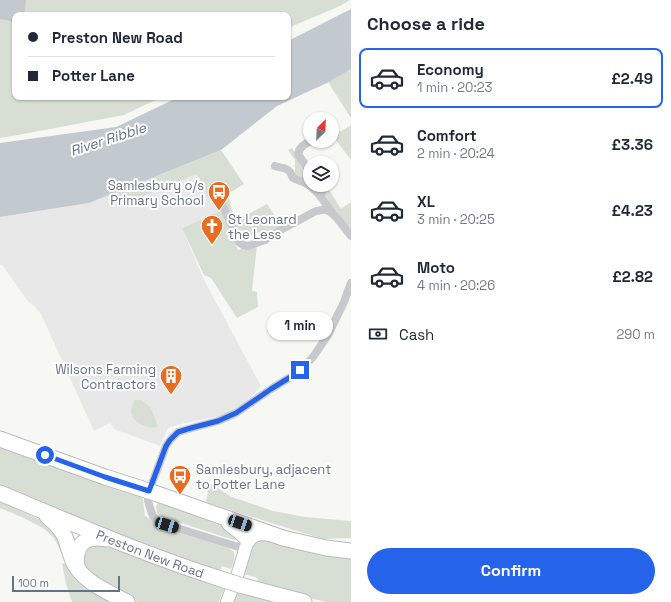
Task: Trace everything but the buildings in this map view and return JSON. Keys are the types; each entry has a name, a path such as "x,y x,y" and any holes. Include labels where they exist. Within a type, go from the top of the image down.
{"highway":[{"path":"0,439 296,542 351,551"},
{"name":"Preston New Road","path":"0,493 171,562 240,585 304,602"},
{"path":"25,503 48,517 61,530 71,558 78,569 94,585 127,602"},
{"path":"225,518 242,533 246,545"},
{"path":"246,545 253,534 268,533"},
{"path":"78,569 76,559 77,551 86,540 101,538 117,541"}],"street":[{"path":"303,146 298,150 298,154 303,162"},
{"path":"275,166 285,168 289,171 293,178 306,183 316,191 351,236"},
{"path":"321,197 322,192"},
{"path":"224,208 239,242 248,246 265,240 316,211 326,210 332,212"},
{"path":"227,602 246,545 167,525 157,520 153,516 148,500 149,491 166,446 178,432 218,421 236,413 297,373 313,357 328,335 344,302 351,283"}],"shaded area":[{"path":"0,0 350,0 340,6 291,27 291,12 12,12 12,100 156,100 124,115 0,138"},
{"path":"351,69 351,118 329,82"},
{"path":"351,125 351,160 339,144 339,132"},
{"path":"292,148 303,166 303,179 295,175 295,160 288,150"},
{"path":"221,150 244,184 228,194 233,214 245,216 267,204 281,225 264,238 260,232 242,241 223,201 219,202 217,197 209,200 197,174 119,206 113,193"},
{"path":"197,174 209,200 217,197 223,210 182,228 204,280 261,386 241,405 226,414 168,428 160,446 114,429 110,423 94,431 41,314 27,300 3,266 0,264 0,217 89,203 113,193 119,206"},
{"path":"324,192 330,192 341,209 351,202 351,231 325,196"},
{"path":"223,210 238,250 257,245 252,291 257,292 258,307 237,318 211,278 204,275 182,228"},
{"path":"135,400 142,400 151,408 158,427 153,428 145,426 134,419 131,409"},
{"path":"0,445 142,494 145,516 166,529 228,548 234,552 234,561 231,569 222,566 219,573 175,559 0,487"},
{"path":"206,481 232,497 273,511 305,517 351,521 351,538 323,539 206,502 208,492 205,487"},
{"path":"159,500 176,505 189,513 238,532 240,539 234,540 162,517 157,513 156,507"},
{"path":"0,501 47,523 55,529 66,555 62,555 58,545 48,532 28,520 0,508"},
{"path":"265,539 351,556 351,602 326,602 257,585 258,578 240,573 254,541"},
{"path":"100,543 224,589 219,602 138,602 101,584 82,563 83,549"},
{"path":"66,563 115,602 72,602 66,584 62,564"},
{"path":"236,592 259,597 270,602 232,602"}],"water":[{"path":"0,0 26,0 24,12 12,12 12,21 0,19"},
{"path":"351,9 351,69 329,82 291,100 291,39"},
{"name":"River Ribble","path":"173,100 290,100 277,106 221,150 89,203 0,217 0,143 116,127"}],"place":[{"name":"Samlesbury o/s Primary School","path":"219,212"},
{"name":"St Leonard the Less","path":"212,246"},
{"name":"Wilsons Farming Contractors","path":"171,396"},
{"name":"Samlesbury, adjacent to Potter Lane","path":"180,496"}],"route":[{"path":"45,455 149,491 166,446 178,432 218,421 236,413 300,370"}]}
